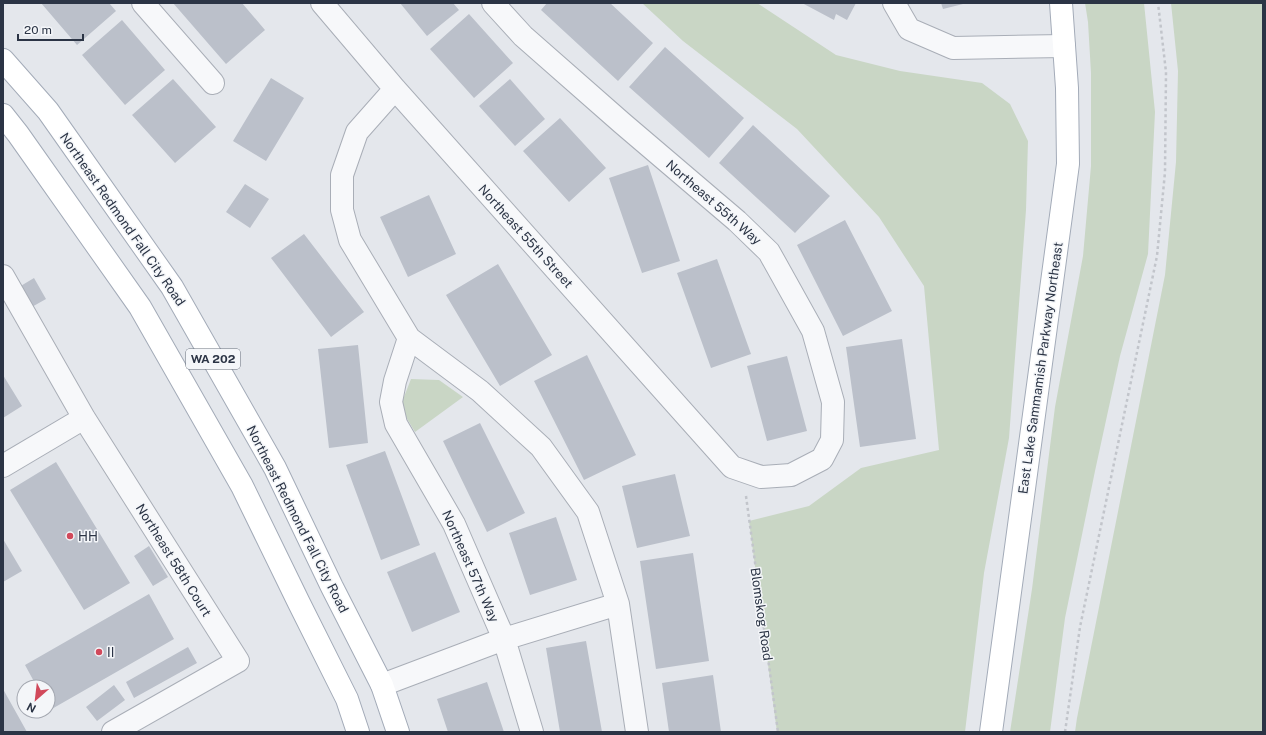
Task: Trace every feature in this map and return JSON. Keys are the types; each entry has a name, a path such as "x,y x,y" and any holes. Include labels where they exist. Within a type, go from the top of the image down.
{"main road":[{"name":"East Lake Sammamish Parkway Northeast","path":"991,732 1068,164 1067,88 1061,3"},
{"name":"Northeast Redmond Fall City Road","path":"3,60 48,111 172,287 276,468 332,587 382,685 398,732"},
{"name":"WA 202","path":"3,115 140,307 242,486 298,603 347,699 358,732"}],"street":[{"path":"143,3 213,83"},
{"name":"Northeast 55th Street","path":"322,3 395,89 732,467"},
{"name":"Northeast 55th Way","path":"493,3 523,36 622,123 738,221 769,252 813,331 833,402 832,440 822,459 791,475 761,476 732,467"},
{"path":"894,3 909,29 953,48 1064,46"},
{"path":"395,89 357,132 342,176 342,210 350,240 409,338 480,391 541,447 588,512 618,604 636,732"},
{"path":"3,276 84,418 3,466"},
{"name":"Northeast 57th Way","path":"409,338 395,381 391,402 396,424 454,524 504,639 532,732"},
{"name":"Northeast 58th Court","path":"84,418 238,661 113,732"},
{"path":"382,685 504,639 618,604"}],"path":[{"path":"1065,732 1080,627 1157,256 1165,172 1166,72 1158,3"},
{"name":"Blomskog Road","path":"746,496 778,732"}],"green space":[{"path":"642,3 757,3 836,55 900,71 982,83 1010,104 1028,141 1026,210 1009,438 984,573 965,732 777,732 749,521 809,506 861,468 939,450 924,286 879,217 797,129 683,41"},
{"path":"1085,3 1144,3 1155,112 1148,254 1120,356 1095,471 1065,618 1050,732 1010,732 1032,589 1055,407 1083,256 1091,166 1091,73 1088,22"},
{"path":"1171,3 1263,3 1263,732 1075,732 1165,275 1176,162 1178,71"},
{"path":"411,379 439,380 463,397 415,432 400,407"}],"building":[{"path":"41,3 109,3 116,11 77,45"},
{"path":"173,3 242,3 265,30 226,64"},
{"path":"400,3 453,3 459,10 427,36"},
{"path":"547,3 610,3 653,43 618,81 541,10"},
{"path":"802,3 856,3 847,20 836,14 834,20"},
{"path":"941,3 963,3 963,4 943,9"},
{"path":"469,14 513,63 474,98 430,49"},
{"path":"122,20 165,70 125,105 82,55"},
{"path":"665,47 744,118 709,158 629,87"},
{"path":"271,78 304,98 266,161 233,141"},
{"path":"173,79 216,127 175,163 132,115"},
{"path":"510,79 545,119 515,146 479,106"},
{"path":"560,118 606,168 569,202 523,151"},
{"path":"753,125 830,196 795,233 719,163"},
{"path":"648,165 680,261 642,273 609,178"},
{"path":"245,184 269,199 250,228 226,212"},
{"path":"429,195 456,254 408,277 380,217"},
{"path":"845,220 892,311 843,336 797,245"},
{"path":"304,234 364,312 331,337 271,258"},
{"path":"717,259 751,354 711,368 677,273"},
{"path":"498,264 552,355 500,386 446,295"},
{"path":"34,278 46,299 30,308 19,287"},
{"path":"902,339 916,439 860,447 846,347"},
{"path":"358,345 368,443 329,448 318,349"},
{"path":"587,355 636,455 584,480 534,381"},
{"path":"787,356 807,431 767,441 747,366"},
{"path":"3,375 22,406 3,418"},
{"path":"480,423 525,513 487,532 443,441"},
{"path":"385,451 420,545 381,560 346,465"},
{"name":"HH","path":"56,462 130,583 84,610 10,490"},
{"path":"675,474 690,536 637,548 622,486"},
{"path":"556,517 577,580 530,595 509,533"},
{"path":"3,539 22,571 3,582"},
{"path":"149,546 168,577 153,586 134,556"},
{"path":"435,552 460,612 412,632 387,572"},
{"path":"693,553 709,661 656,669 640,561"},
{"name":"II","path":"149,594 174,639 56,707 56,679 33,679 25,665"},
{"path":"586,641 602,732 560,732 546,648"},
{"path":"188,647 197,663 134,698 126,682"},
{"path":"713,675 721,732 669,732 662,683"},
{"path":"487,682 504,732 448,732 437,699"},
{"path":"114,685 125,700 97,721 86,707"},
{"path":"3,689 16,712 16,719 20,719 27,732 3,732"}],"place":[{"name":"HH","path":"70,536"},
{"name":"II","path":"99,652"}]}
